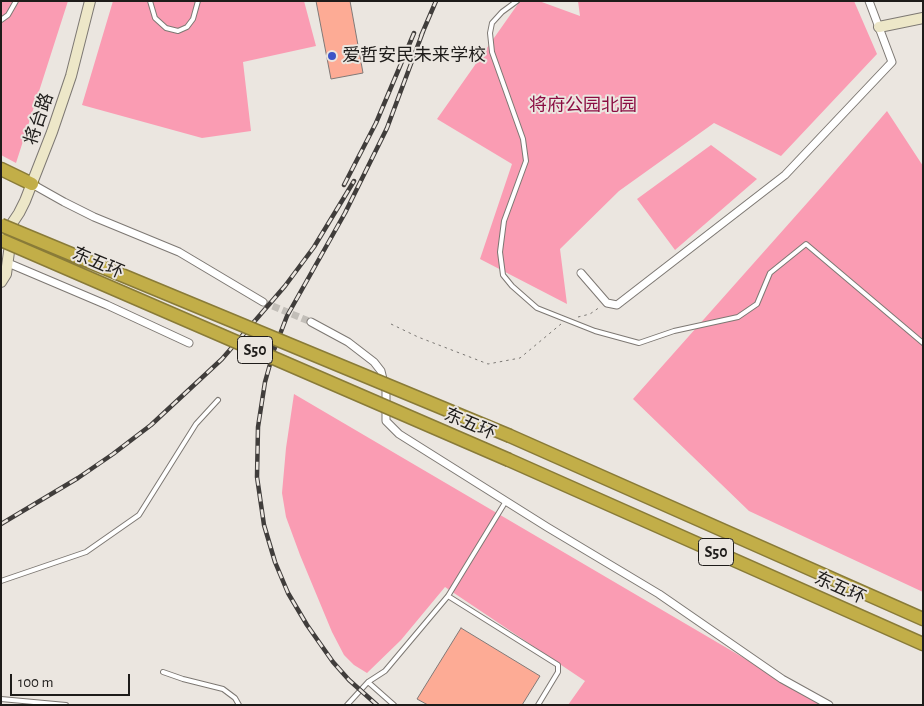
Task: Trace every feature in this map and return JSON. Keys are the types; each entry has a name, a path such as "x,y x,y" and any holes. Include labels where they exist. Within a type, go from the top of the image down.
{"highway":[{"path":"1,169 32,184"},
{"name":"东五环","path":"7,224 510,436 923,619"},
{"name":"东五环","path":"1,240 509,460 923,644"}],"main road":[{"name":"将台路","path":"1,240 7,224 20,214 32,184 71,76 90,1"},
{"path":"879,27 923,18"},
{"path":"1,282 6,274 8,263 7,224"}],"street":[{"path":"581,273 607,303 617,305 785,175 892,62 869,1"},
{"path":"32,184 94,217 179,252 262,302"},
{"path":"8,263 107,305 189,343"},
{"path":"312,322 348,342 374,362 381,371 386,391 386,421 392,428 506,501 659,594 782,679 829,705"}],"lane":[{"path":"1,20 8,15 16,1"},
{"path":"150,1 155,18 166,28 178,31 188,27 193,19 198,1"},
{"path":"517,1 502,12 492,23 490,33 492,52 523,139 526,161 504,221 500,252 503,275 512,286 537,308 594,332 639,343 674,331 738,317 757,304 770,273 806,244 923,343"},
{"path":"1,581 86,552 139,515 196,424 218,400"},
{"path":"347,705 368,682 385,671 448,596 506,501"},
{"path":"448,596 558,665 558,672 538,705"},
{"path":"163,672 223,690 235,698 239,705"},
{"path":"368,682 394,705"},
{"path":"1,699 66,705"}],"path":[{"path":"391,324 418,337 488,364 520,358 566,321 590,314 607,303"}],"green space":[{"path":"1,1 68,1 16,163 1,155"},
{"path":"113,1 304,1 316,46 243,62 251,131 202,138 82,105"},
{"name":"将府公园北园","path":"520,1 539,1 580,16 578,1 854,1 877,54 781,156 714,123 619,191 560,249 567,304 480,259 512,164 437,119"},
{"path":"887,111 923,166 923,592 749,511 633,399"},
{"path":"711,145 757,179 675,250 637,199"},
{"path":"294,394 824,705 568,705 585,681 445,587 401,640 367,673 354,665 344,655 332,632 286,517 282,493"}],"building":[{"path":"316,1 350,1 363,73 331,79"},
{"path":"461,628 540,676 522,705 428,705 417,699"}],"tunnel":[{"path":"263,302 311,322"}],"railway":[{"path":"421,36 436,1"},
{"path":"377,705 349,680 333,662 307,625 288,593 275,562 264,525 257,477 258,427 265,382 274,350 287,316 345,213 387,128 424,29"},
{"path":"344,185 376,123 414,33"},
{"path":"1,524 78,478 113,454 151,425 222,359 285,286 314,247 354,181"}],"place":[{"name":"爱哲安民未来学校","path":"332,56"}]}
